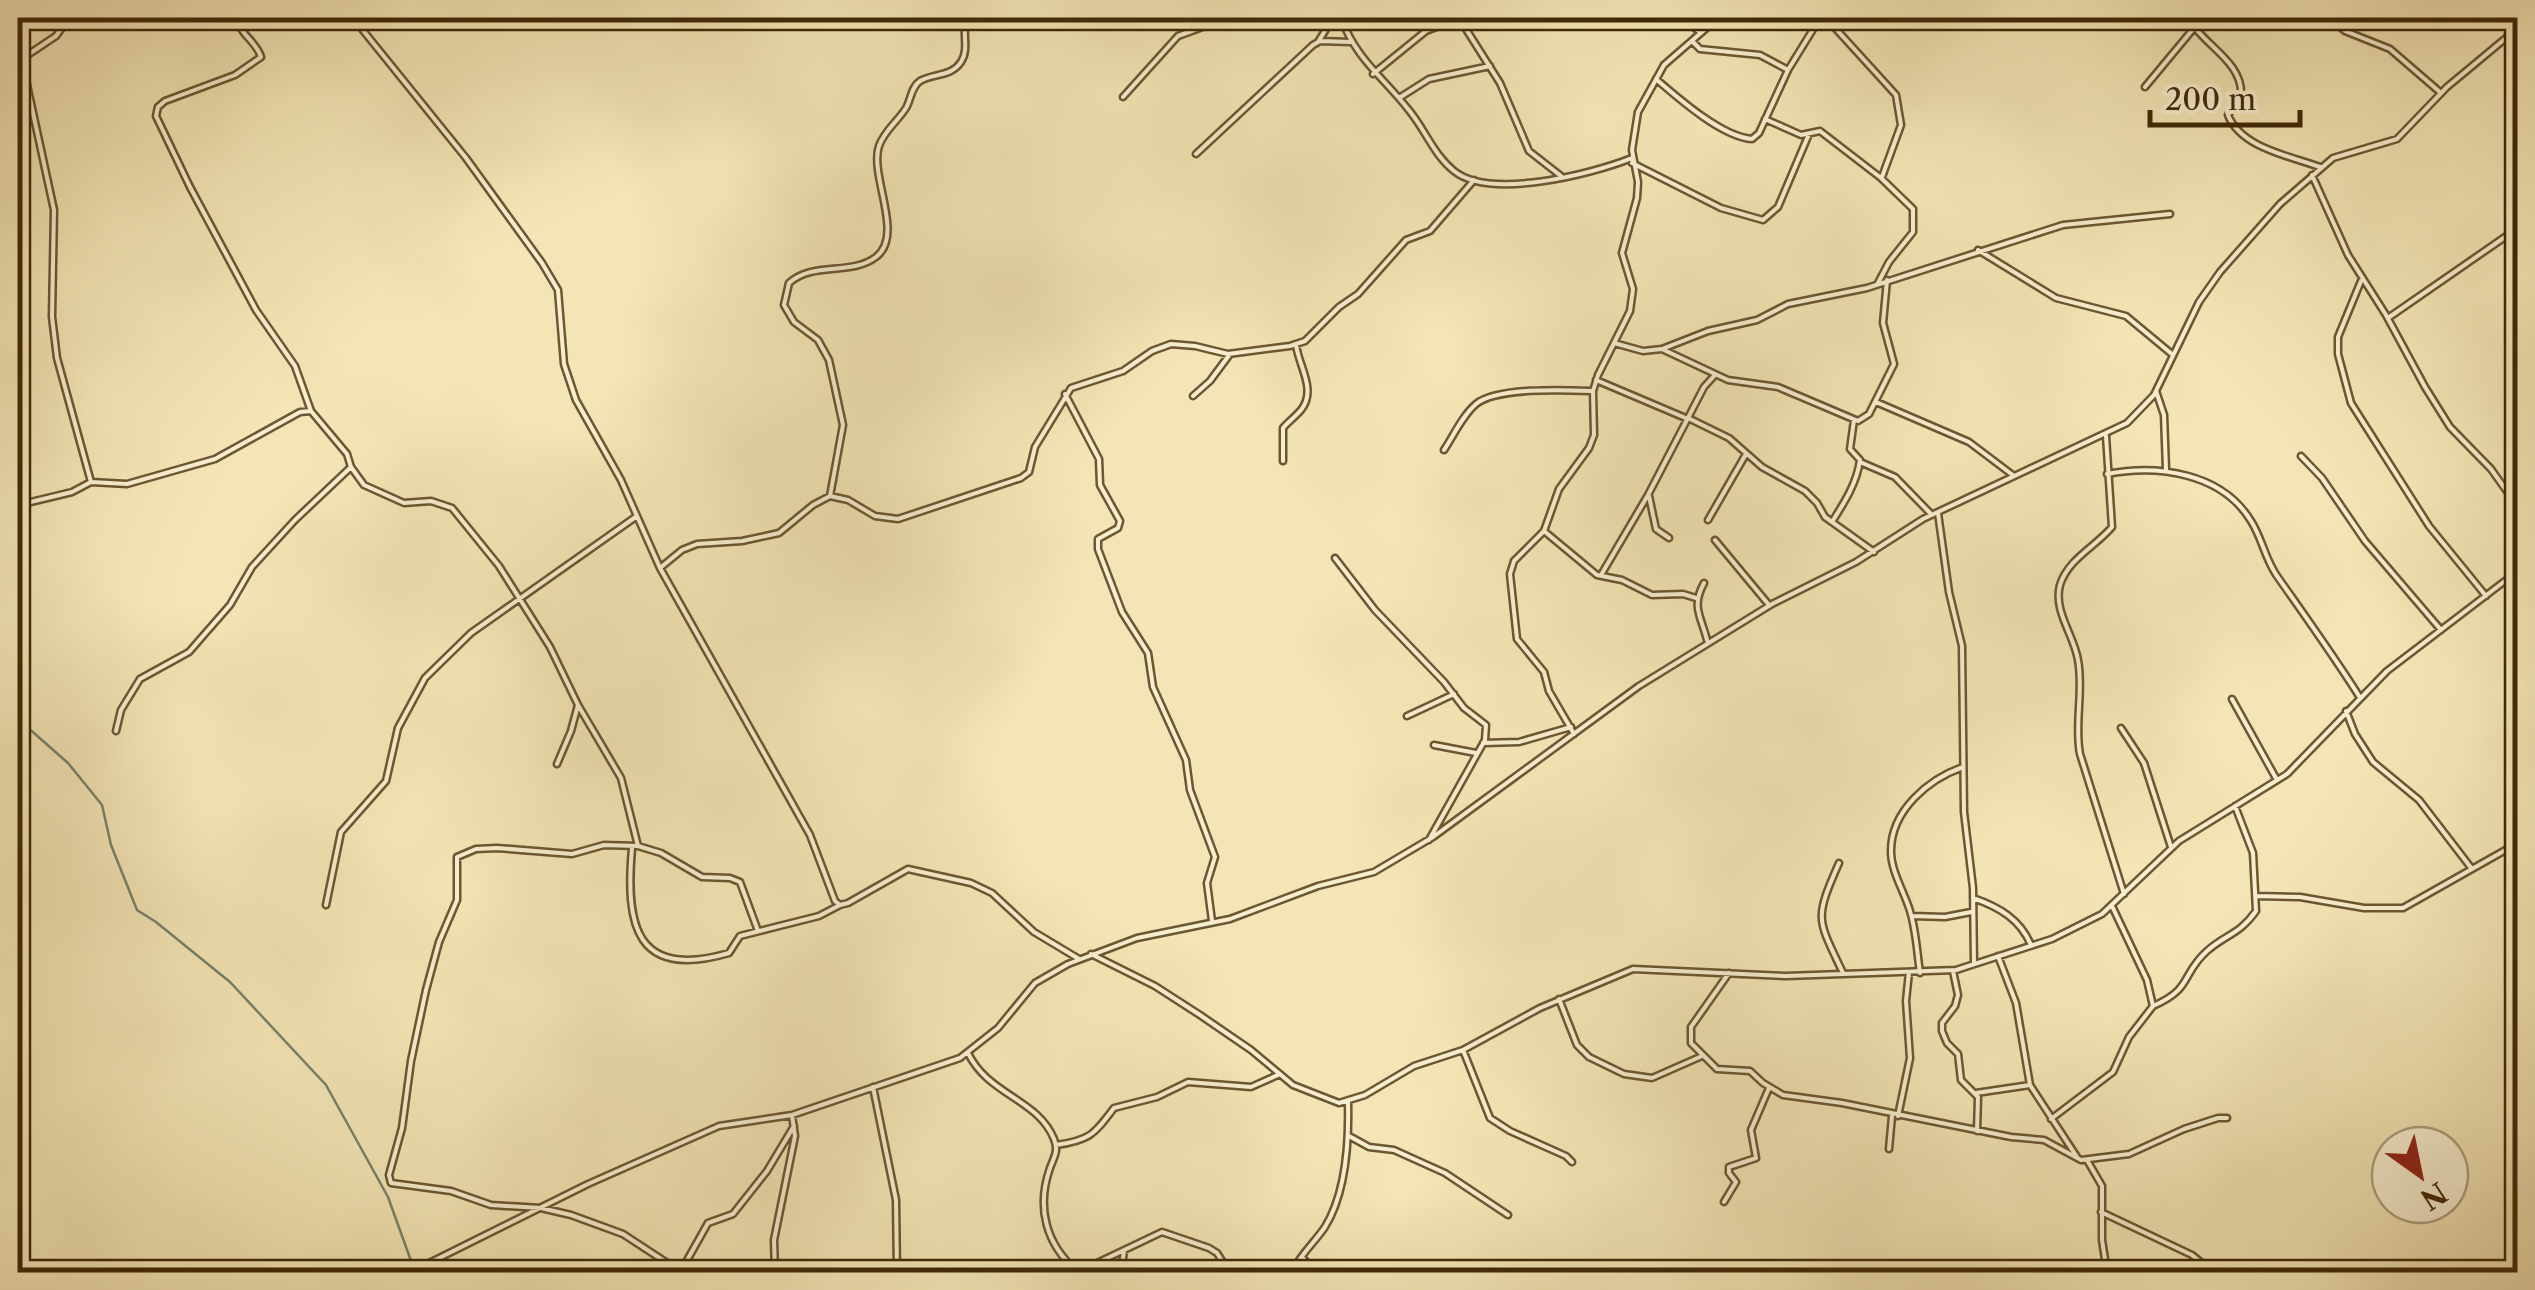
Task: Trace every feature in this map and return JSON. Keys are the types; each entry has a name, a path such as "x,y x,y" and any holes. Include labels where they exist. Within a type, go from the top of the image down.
{"street":[{"path":"69,18 56,36 26,56 24,70 54,210 53,332 91,482"},
{"path":"237,18 243,35 261,54 256,62 236,75 170,98 158,107 156,116 256,310 295,366 311,411 348,454 351,467 371,490 404,502 431,501 452,508 499,566 550,647 621,778 635,847 631,894 637,934 660,957 669,960 719,956 729,952 740,936 819,916 904,870 982,886 1034,932 1079,959"},
{"path":"353,18 466,158 542,263 560,298 564,364 576,400 621,480 660,568 806,829 832,897 840,905"},
{"path":"830,496 842,414 829,360 818,340 794,322 784,305 789,282 801,274 854,266 876,258 886,246 888,230 876,163 880,143 905,109 915,86 950,72 961,62 967,18"},
{"path":"1123,97 1178,36 1227,18"},
{"path":"1196,154 1318,42 1333,18"},
{"path":"1341,18 1351,42 1373,74 1398,98 1442,160 1465,178 1515,184 1632,161 1721,208 1762,220 1778,207 1809,134"},
{"path":"1373,74 1426,30 1460,18 1490,66 1528,151 1561,176"},
{"path":"1682,18 1700,32"},
{"path":"1574,734 1549,692 1544,672 1517,640 1510,574 1514,560 1544,531 1559,489 1594,435 1596,380 1630,310 1633,289 1622,252 1637,198 1638,182 1632,161 1638,112 1654,78 1691,39 1718,18"},
{"path":"1654,78 1688,106 1744,138 1756,137 1788,70 1823,18 1896,95 1900,126 1881,178"},
{"path":"2189,18 2231,65 2242,85 2228,115 2230,122 2260,146 2320,167"},
{"path":"2329,18 2344,31 2390,49 2441,93"},
{"path":"2146,87 2194,28"},
{"path":"411,1272 719,1126 792,1114 936,1068 968,1053 998,1028 1035,983 1079,959 1137,938 1258,910 1318,886 1374,872 1429,840 1642,684 1769,605 1874,552 1935,514 2106,435 2140,412 2156,391 2199,302 2280,204 2334,158 2397,139 2441,93 2518,28"},
{"path":"1691,39 1700,49 1748,52 1788,70"},
{"path":"1318,42 1351,42"},
{"path":"1398,98 1429,79 1490,66"},
{"path":"1765,119 1792,132 1809,134 1820,130 1913,209 1913,232 1889,262 1878,284"},
{"path":"2312,175 2362,279 2450,427 2491,469 2518,507"},
{"path":"660,568 682,550 697,544 742,541 779,533 812,504 830,496 848,500 875,516 898,518 1020,478 1030,472 1035,447 1066,394 1080,384 1123,371 1152,351 1171,344 1230,354 1296,345 1312,336 1339,307 1358,294 1406,240 1430,231 1474,180"},
{"path":"1614,344 1643,351 1662,349 1693,336 1757,320 1788,304 1878,284 2063,225 2170,214"},
{"path":"2388,318 2518,228"},
{"path":"1978,250 2056,298 2126,316 2174,355"},
{"path":"2362,279 2338,337 2338,354 2351,403 2429,526 2486,596"},
{"path":"1662,349 1715,375 1778,388 1854,420 1863,420 1894,364 1882,323 1887,280"},
{"path":"1283,461 1283,428 1299,413 1307,398 1307,383 1296,345"},
{"path":"1193,396 1230,354"},
{"path":"1601,576 1704,387 1715,375"},
{"path":"1596,380 1729,438 1762,468 1805,492 1818,503 1820,512 1874,552"},
{"path":"1444,450 1468,412 1482,400 1524,392 1593,391"},
{"path":"2156,391 2164,415 2166,471"},
{"path":"1066,394 1099,460 1100,485 1120,521 1118,528 1098,540 1098,549 1122,612 1148,654 1153,686 1186,760 1190,790 1215,857 1206,883 1212,922"},
{"path":"1876,402 1969,442 2014,476"},
{"path":"18,505 72,492 91,482 127,484 215,459 300,412 311,411"},
{"path":"1854,420 1850,449 1860,462 1895,477 1935,514 1962,646 1963,766 1974,964"},
{"path":"2106,435 2112,527 2066,572 2059,596 2060,612 2078,658 2080,754 2124,894"},
{"path":"1708,520 1746,454"},
{"path":"2301,456 2322,478 2365,541 2442,630"},
{"path":"1832,522 1852,490 1860,462"},
{"path":"116,730 120,710 140,679 189,652 230,605 252,568 351,467"},
{"path":"2107,474 2166,471 2223,490 2247,514 2278,577 2360,696"},
{"path":"1648,494 1656,529 1669,538"},
{"path":"326,905 341,832 386,780 398,728 418,689 454,648 498,613 522,600 637,516"},
{"path":"1544,531 1594,573 1622,580 1652,595 1683,594 1696,598"},
{"path":"1714,540 1769,605"},
{"path":"1335,558 1375,610 1464,708 1486,725 1488,732 1483,743 1429,840"},
{"path":"1091,954 1175,999 1251,1050 1294,1085 1331,1102 1348,1102 1414,1066 1464,1050 1559,999 1633,969 1786,976 1953,971 2069,932 2111,906 2208,820 2277,780 2306,758 2360,696 2518,571"},
{"path":"1704,584 1696,598 1708,642"},
{"path":"1407,716 1454,694"},
{"path":"2232,699 2277,780"},
{"path":"556,764 578,704"},
{"path":"2346,711 2355,734 2374,762 2419,800 2472,869"},
{"path":"1483,743 1520,742 1571,727"},
{"path":"2122,728 2144,763 2172,848"},
{"path":"1434,744 1476,753"},
{"path":"1920,972 1912,916 1894,868 1892,846 1907,809 1919,792 1941,774 1963,766"},
{"path":"2051,1119 2079,1095 2105,1080 2129,1037 2153,1006 2176,994 2202,956 2236,934 2256,911 2253,852 2235,806"},
{"path":"2256,896 2300,896 2364,908 2403,908 2518,843"},
{"path":"758,931 740,882 702,877 660,853 604,845 572,854 497,848 461,854 455,863 457,900 426,990 389,1180 398,1186 451,1191 491,1205 542,1208 598,1223 622,1234 679,1272 708,1223 734,1214 794,1126"},
{"path":"1839,863 1824,892 1821,911 1822,927 1843,973"},
{"path":"1973,898 2013,918 2031,945"},
{"path":"2111,906 2146,980 2153,1006"},
{"path":"1912,916 1972,912"},
{"path":"1998,956 2016,1003 2030,1085 2079,1160"},
{"path":"1953,971 1958,994 1955,1006 1942,1023 1942,1031 1958,1054 1962,1080 1976,1093 1980,1106 1977,1131"},
{"path":"1889,1149 1910,1058 1906,1001 1909,972"},
{"path":"1730,973 1691,1027 1690,1043 1721,1070 1750,1071 1783,1095 2044,1140 2079,1160 2129,1154 2184,1129 2227,1118"},
{"path":"1559,999 1577,1045 1589,1058 1624,1074 1652,1078 1702,1056"},
{"path":"1464,1050 1490,1118 1572,1162"},
{"path":"968,1053 980,1074 1046,1125 1056,1145 1044,1219 1060,1254 1077,1272 1166,1232 1217,1253 1229,1272"},
{"path":"1056,1145 1086,1139 1101,1128 1114,1108 1158,1097 1181,1084 1251,1087 1280,1074"},
{"path":"1976,1093 2030,1085"},
{"path":"873,1087 896,1200 897,1272"},
{"path":"1724,1202 1736,1182 1728,1170 1756,1158 1751,1130 1769,1088"},
{"path":"1292,1272 1332,1210 1348,1135 1348,1102"},
{"path":"775,1272 774,1240 790,1174 792,1114"},
{"path":"1348,1135 1369,1147 1394,1150 1445,1173 1508,1215"},
{"path":"2087,1160 2102,1186 2107,1272"},
{"path":"2101,1212 2192,1255 2213,1272"},
{"path":"1121,1272 1124,1250"},
{"path":"1301,1256 1315,1272"}],"waterway":[{"path":"18,719 68,763 102,805 111,845 137,910 230,982 326,1085 388,1197 415,1272"}]}
